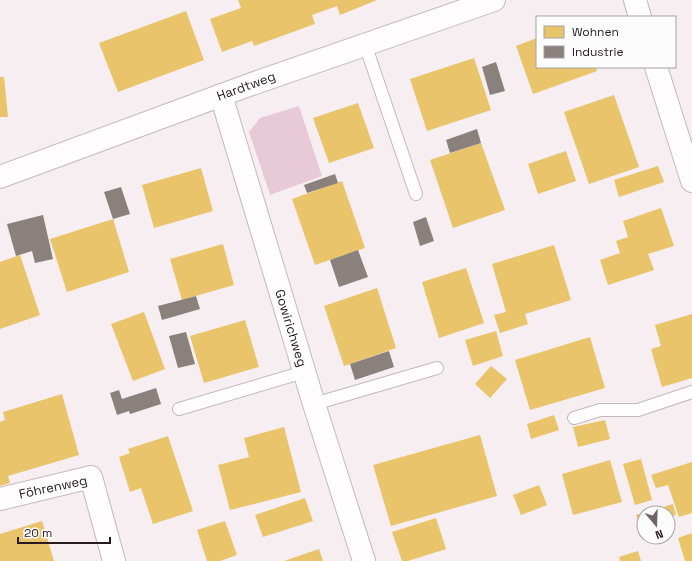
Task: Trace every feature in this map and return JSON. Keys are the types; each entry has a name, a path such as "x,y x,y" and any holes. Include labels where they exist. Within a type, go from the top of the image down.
{"street":[{"name":"Hardtweg","path":"0,177 221,95 494,0"},
{"path":"635,0 640,16"},
{"path":"656,68 692,180"},
{"name":"Gowirichweg","path":"221,95 304,372 364,561"},
{"name":"Föhrenweg","path":"0,499 91,477 114,561"}],"lane":[{"path":"365,44 416,194"},
{"path":"314,404 437,368"},
{"path":"179,409 304,372"},
{"path":"574,418 600,410 638,410 692,392"}],"shaded area":[{"path":"299,106 322,176 270,195 249,132 260,118"}],"building: Wohnen":[{"path":"238,0 377,0 340,15 337,6 312,15 315,24 254,46 252,41 222,52 210,19 241,8"},
{"path":"186,11 204,60 118,92 99,43"},
{"path":"536,38 536,68 596,68 597,71 533,94 516,46"},
{"path":"474,58 491,110 427,131 410,79"},
{"path":"0,77 4,77 8,117 0,117"},
{"path":"614,95 639,167 589,184 564,112"},
{"path":"358,103 374,148 329,163 313,118"},
{"path":"481,143 505,210 453,228 430,160"},
{"path":"566,151 576,181 538,194 528,164"},
{"path":"658,166 664,182 619,197 614,180"},
{"path":"201,168 213,211 154,228 142,185"},
{"path":"342,181 365,248 315,265 292,199"},
{"path":"661,208 674,246 648,254 654,270 608,285 600,260 620,253 616,241 628,237 623,221"},
{"path":"113,219 129,272 67,292 50,239"},
{"path":"223,244 234,285 182,300 170,259"},
{"path":"554,245 571,300 525,314 528,324 500,333 494,315 506,312 492,264"},
{"path":"20,255 40,315 0,329 0,262"},
{"path":"466,268 484,323 439,338 422,282"},
{"path":"377,288 396,348 344,366 324,306"},
{"path":"144,312 165,369 133,381 111,324"},
{"path":"692,314 692,378 662,387 651,349 661,346 655,325"},
{"path":"245,320 259,367 204,383 190,336"},
{"path":"496,331 503,356 473,366 465,340"},
{"path":"590,337 605,388 530,410 515,360"},
{"path":"491,366 507,379 490,398 475,384"},
{"path":"62,394 79,455 8,476 10,483 0,486 0,422 5,420 3,412"},
{"path":"554,415 559,430 531,439 527,424"},
{"path":"605,420 610,439 578,447 573,427"},
{"path":"284,427 301,492 230,510 218,465 249,457 244,438"},
{"path":"480,435 497,496 391,526 373,465"},
{"path":"168,436 193,511 153,524 141,488 130,492 119,457 130,453 128,449"},
{"path":"641,459 652,500 635,505 623,464"},
{"path":"610,460 622,502 573,515 562,474"},
{"path":"692,462 692,513 679,517 668,485 656,488 651,475"},
{"path":"539,485 547,505 521,515 513,495"},
{"path":"305,498 313,521 263,537 255,515"},
{"path":"436,518 446,549 408,561 402,561 392,532"},
{"path":"42,521 54,561 0,561 0,534"},
{"path":"225,521 237,555 220,561 207,561 197,530"},
{"path":"692,533 692,561 685,561 678,538"},
{"path":"319,549 323,561 284,561"},
{"path":"638,551 641,561 620,561 619,557"}],"building: Industrie":[{"path":"496,62 505,91 490,95 482,67"},
{"path":"477,129 481,143 450,153 446,140"},
{"path":"335,174 338,183 307,193 304,185"},
{"path":"121,187 130,214 113,219 104,192"},
{"path":"43,215 53,259 35,263 32,251 16,256 7,224"},
{"path":"426,217 434,241 420,246 413,222"},
{"path":"358,250 368,277 339,287 330,260"},
{"path":"196,296 200,309 162,320 158,306"},
{"path":"186,332 195,364 178,368 169,336"},
{"path":"389,351 394,367 355,380 350,364"},
{"path":"156,388 161,404 130,414 129,411 117,415 110,393 119,390 122,399"}]}
